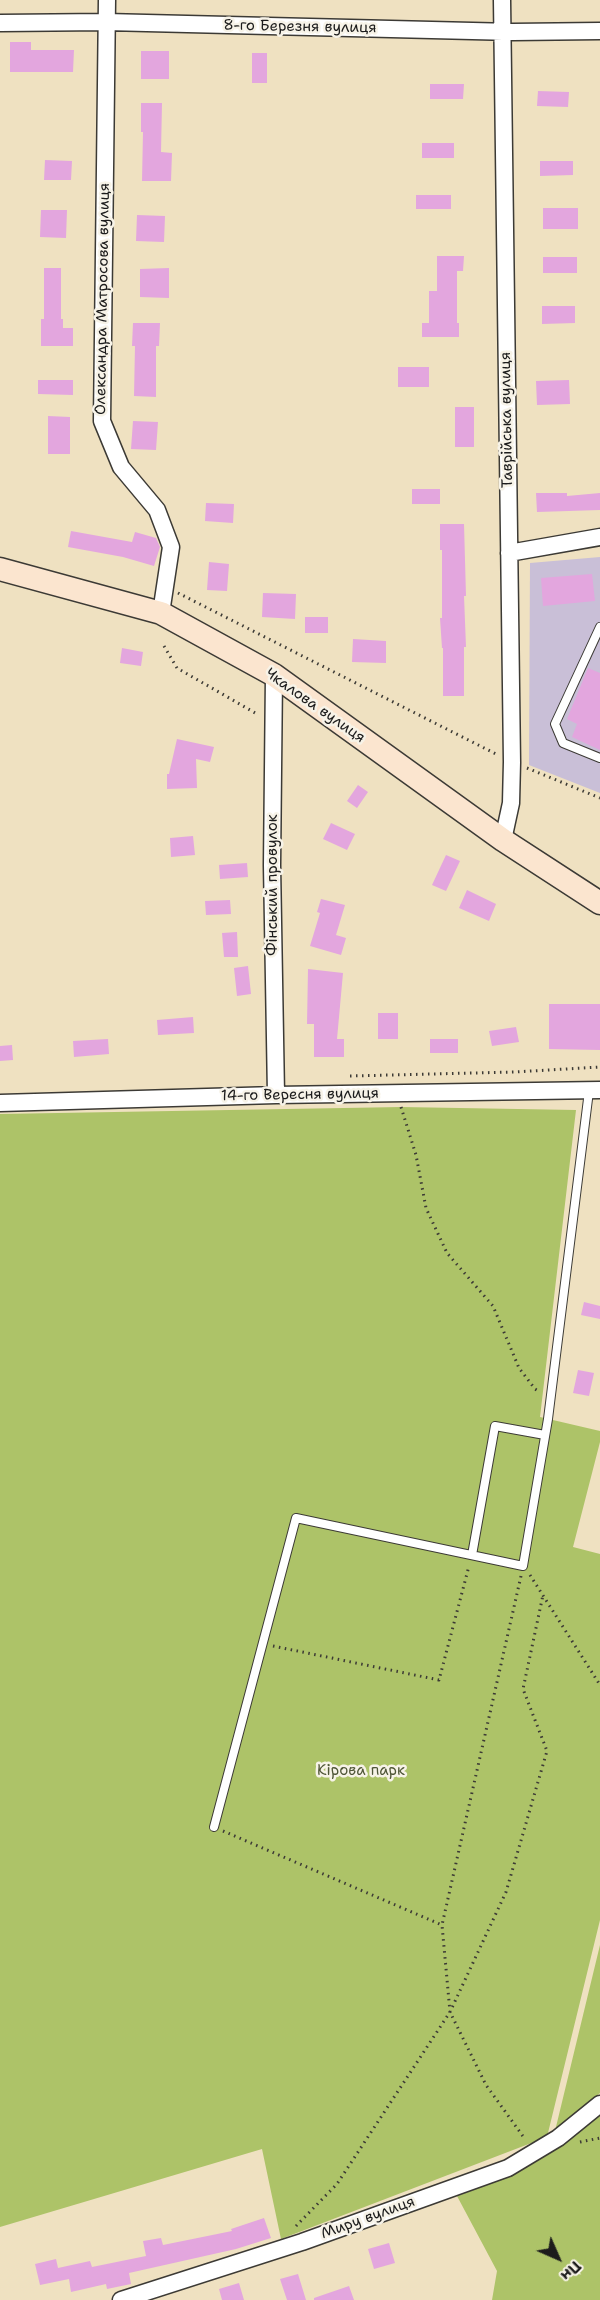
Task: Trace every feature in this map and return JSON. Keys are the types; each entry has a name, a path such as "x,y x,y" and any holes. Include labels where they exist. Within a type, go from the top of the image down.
{"main road":[{"name":"Чкалова вулиця","path":"0,569 162,602 274,675 503,840 600,903"}],"street":[{"name":"Олександра Матросова вулиця","path":"107,0 102,421 121,467 158,510 171,547 162,602"},
{"name":"Таврійська вулиця","path":"502,0 513,762 511,803 503,840"},
{"name":"8-го Березня вулиця","path":"0,23 106,22 502,32 600,31"},
{"path":"509,553 600,537"},
{"name":"Фінський провулок","path":"274,675 272,865 276,1095"},
{"name":"14-го Вересня вулиця","path":"0,1103 276,1095 595,1090"},
{"name":"Миру вулиця","path":"121,2300 302,2242 508,2168 558,2138 600,2104"}],"lane":[{"path":"600,627 555,724 564,743 600,758"},
{"path":"214,1827 296,1518 523,1566 545,1435 595,1090"},
{"path":"472,1555 495,1426 545,1435"}],"path":[{"path":"162,602 179,593 513,762 600,798"},
{"path":"164,646 177,668 258,715"},
{"path":"388,1075 416,1155 426,1209 447,1253 493,1306 519,1368 535,1389 550,1400"},
{"path":"262,1644 439,1680 472,1555"},
{"path":"523,1566 600,1685"},
{"path":"523,1566 442,1925 450,2012 486,2085 534,2153"},
{"path":"297,2226 336,2184 450,2012 506,1892 547,1751 523,1689 543,1595"},
{"path":"214,1827 442,1925"}],"shaded area":[{"path":"600,557 600,793 529,765 530,563"}],"green space":[{"name":"Кірова парк","path":"401,1107 576,1110 540,1417 600,1431 600,1442 573,1547 600,1554 600,1920 547,2137 281,2239 262,2149 0,2227 0,1114"},
{"path":"600,1945 600,2093 555,2131"},
{"path":"600,2112 600,2300 492,2300 497,2271 457,2196 511,2176"}],"building":[{"path":"10,42 31,42 31,50 74,50 73,72 10,72"},
{"path":"141,51 169,51 169,79 141,79"},
{"path":"252,53 267,53 267,83 252,83"},
{"path":"430,84 464,84 463,99 430,99"},
{"path":"538,91 569,92 568,107 537,106"},
{"path":"141,103 162,103 161,152 172,153 171,181 142,181"},
{"path":"422,143 454,143 454,158 422,158"},
{"path":"45,160 72,161 71,180 44,180"},
{"path":"540,161 573,161 573,175 540,176"},
{"path":"416,195 451,195 451,209 416,209"},
{"path":"543,208 578,208 578,229 543,229"},
{"path":"41,210 67,210 66,238 40,237"},
{"path":"137,215 165,216 164,242 136,241"},
{"path":"437,256 464,256 463,271 457,271 459,337 422,337 422,323 429,323 429,291 437,291"},
{"path":"543,257 577,257 577,273 543,273"},
{"path":"44,268 61,268 61,319 63,319 63,328 73,328 73,346 41,346 41,319 44,319"},
{"path":"169,268 169,298 140,297 140,269"},
{"path":"542,306 575,306 575,323 542,324"},
{"path":"133,323 160,323 159,346 156,346 156,397 134,396"},
{"path":"398,367 429,367 429,387 398,387"},
{"path":"38,380 73,380 73,395 38,394"},
{"path":"569,380 570,404 537,405 536,381"},
{"path":"455,407 474,407 474,447 455,447"},
{"path":"48,416 70,417 70,454 48,454"},
{"path":"133,421 158,422 156,450 131,449"},
{"path":"412,489 440,489 440,504 412,504"},
{"path":"536,493 567,493 567,496 600,493 600,510 537,512"},
{"path":"206,503 234,504 233,523 205,521"},
{"path":"440,524 464,524 466,647 464,647 464,696 443,696"},
{"path":"71,531 132,542 135,532 156,538 160,547 154,566 123,557 68,547"},
{"path":"209,562 229,564 227,591 207,590"},
{"path":"592,574 595,601 543,606 541,578"},
{"path":"263,593 296,594 295,619 262,617"},
{"path":"305,617 328,617 328,633 305,633"},
{"path":"353,639 386,641 386,663 352,662"},
{"path":"122,648 143,652 141,666 120,663"},
{"path":"588,668 600,673 600,750 572,737 577,724 567,719"},
{"path":"177,739 214,747 210,762 196,759 197,788 167,789 167,774 169,774"},
{"path":"358,785 368,792 357,808 347,801"},
{"path":"331,823 355,834 347,850 323,839"},
{"path":"193,836 195,855 171,857 170,838"},
{"path":"446,855 460,861 446,891 432,885"},
{"path":"247,863 248,877 220,879 219,865"},
{"path":"467,890 496,904 489,921 459,908"},
{"path":"321,899 345,905 336,935 346,938 341,955 310,946 320,913 317,912"},
{"path":"230,900 231,914 206,915 205,901"},
{"path":"237,932 238,957 224,957 222,933"},
{"path":"248,966 251,994 237,996 234,968"},
{"path":"308,969 343,973 337,1039 344,1039 344,1057 314,1057 314,1024 307,1024"},
{"path":"549,1004 600,1004 600,1050 549,1049"},
{"path":"378,1013 398,1013 398,1039 378,1039"},
{"path":"193,1017 194,1033 158,1035 157,1020"},
{"path":"516,1027 519,1042 492,1046 489,1031"},
{"path":"108,1039 109,1054 74,1057 73,1041"},
{"path":"430,1039 458,1039 458,1053 430,1053"},
{"path":"12,1045 13,1060 0,1061 0,1046"},
{"path":"584,1302 600,1306 600,1319 581,1315"},
{"path":"578,1370 594,1373 589,1396 573,1393"},
{"path":"264,2218 271,2238 236,2249 129,2273 131,2284 107,2289 106,2284 71,2292 69,2279 40,2285 35,2264 56,2259 58,2268 90,2261 92,2267 146,2256 143,2241 161,2238 163,2245 232,2231 231,2229"},
{"path":"389,2243 395,2263 374,2269 368,2249"},
{"path":"298,2274 306,2300 287,2300 280,2279"},
{"path":"239,2283 244,2300 222,2300 219,2289"},
{"path":"349,2286 354,2300 314,2300 314,2298"}]}
